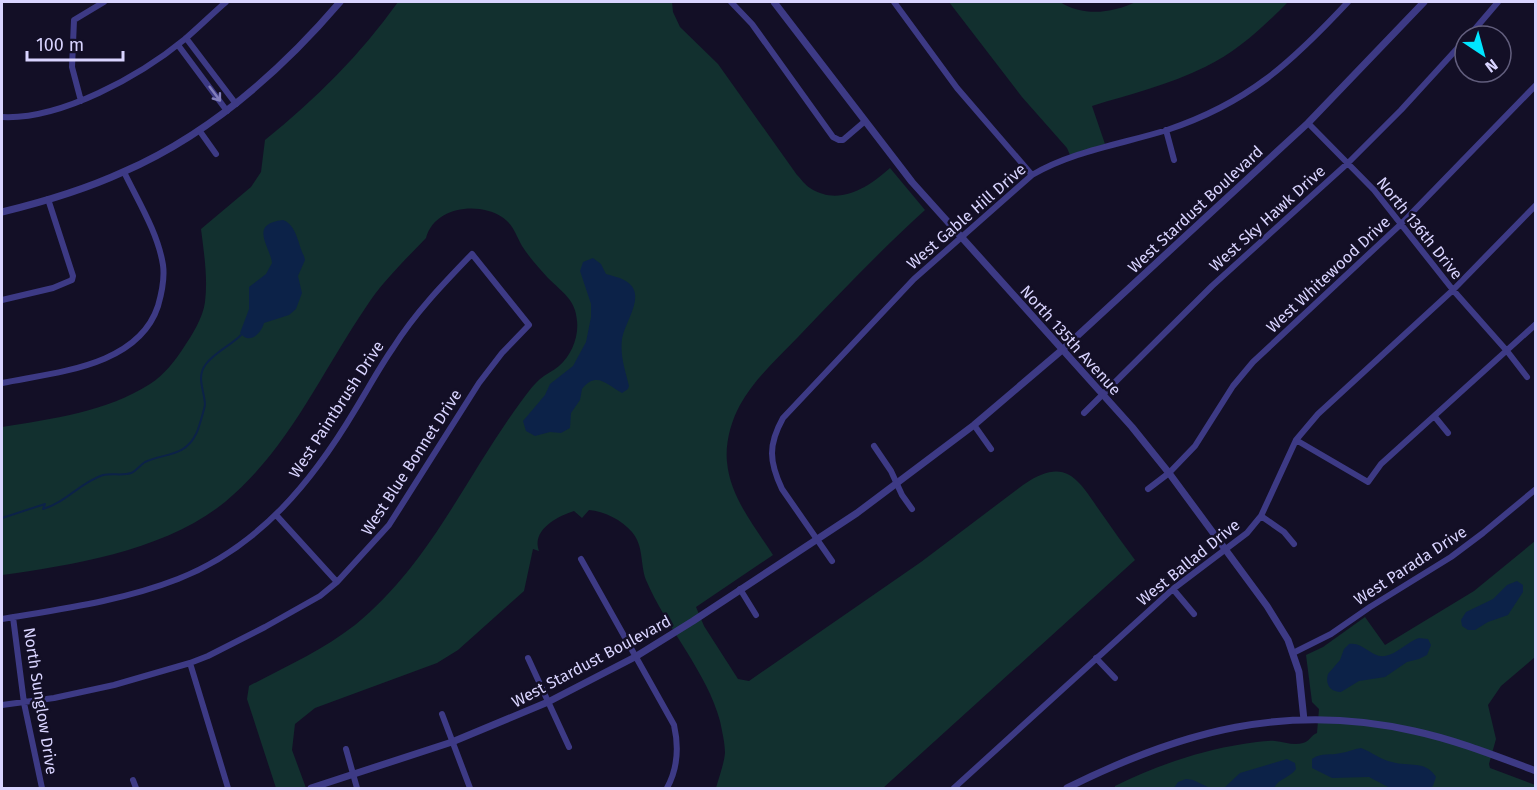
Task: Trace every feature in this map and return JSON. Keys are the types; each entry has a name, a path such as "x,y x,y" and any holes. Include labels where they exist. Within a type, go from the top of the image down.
{"street":[{"path":"81,101 72,68 74,20 104,2"},
{"path":"2,117 20,118 40,114 65,108 81,101 125,78 178,45 226,2"},
{"path":"2,212 48,200 124,172 199,130 255,89 298,49 340,2"},
{"path":"731,2 752,24 836,139 846,138 864,122"},
{"name":"North 135th Avenue","path":"774,2 912,182 1104,395 1168,472 1277,621 1293,653 1299,672 1304,720"},
{"path":"894,2 957,88 1032,175"},
{"name":"West Gable Hill Drive","path":"817,539 782,489 776,476 772,462 775,433 783,418 914,279 1032,175 1052,163 1166,130 1199,118 1251,91 1296,55 1348,2"},
{"name":"West Stardust Boulevard","path":"311,789 452,742 548,702 635,657 817,539 897,484 974,425 1062,350 1308,123 1424,2"},
{"path":"1479,24 1498,2"},
{"path":"186,38 236,104"},
{"path":"178,45 227,111"},
{"name":"West Sky Hawk Drive","path":"1084,413 1212,286 1348,163 1453,53"},
{"path":"198,72 206,65"},
{"name":"West Whitewood Drive","path":"1148,489 1195,446 1233,386 1253,362 1401,224 1536,85"},
{"name":"North 136th Drive","path":"1308,123 1374,190 1453,290 1527,377"},
{"path":"199,130 216,154"},
{"path":"1166,130 1174,160"},
{"path":"2,383 71,369 117,353 136,340 154,318 163,289 163,266 156,240 124,172"},
{"path":"2,300 53,288 72,280 73,276 48,200"},
{"name":"West Ballad Drive","path":"954,789 1173,589 1247,533 1261,516 1296,440 1318,414 1453,290 1536,205"},
{"name":"West Blue Bonnet Drive","path":"2,705 54,698 114,685 190,663 293,613 337,582 389,525 479,383 502,353 529,325 472,254"},
{"name":"West Paintbrush Drive","path":"2,619 71,608 149,589 180,578 232,551 277,516 305,484 413,319 472,254"},
{"path":"1296,440 1368,482 1381,465 1536,324"},
{"path":"1435,417 1448,433"},
{"path":"974,425 991,448"},
{"path":"874,446 912,508"},
{"name":"West Parada Drive","path":"1293,653 1331,634 1451,557 1536,489"},
{"path":"277,516 337,582"},
{"path":"1261,516 1284,532 1294,544"},
{"path":"817,539 832,561"},
{"path":"581,559 674,725 678,742 677,758 667,789"},
{"path":"740,589 756,615"},
{"path":"1173,589 1194,614"},
{"name":"North Sunglow Drive","path":"13,617 24,702 42,789"},
{"path":"528,658 569,747"},
{"path":"1096,658 1115,678"},
{"path":"190,663 228,789"},
{"path":"442,714 470,789"},
{"path":"1067,789 1140,754 1182,739 1245,725 1304,720 1375,724 1409,730 1449,740 1536,771"},
{"path":"346,749 357,789"},
{"path":"133,780 136,789"}],"green space":[{"path":"398,2 672,2 673,12 680,27 718,64 808,187 832,196 843,195 863,188 890,168 925,210 767,369 752,386 734,418 727,448 729,475 744,511 773,555 696,607 704,626 738,679 749,681 921,562 1023,485 1038,476 1051,472 1070,475 1078,482 1135,560 883,788 716,788 725,753 720,721 697,668 654,598 646,580 636,537 618,520 607,514 589,510 582,518 574,511 554,520 542,530 538,543 539,551 533,549 524,591 458,650 437,663 315,708 295,724 292,750 306,788 276,788 247,699 249,686 304,658 343,634 381,601 404,576 445,520 520,403 537,381 559,366 570,352 577,333 576,314 571,302 531,258 512,226 502,217 492,212 470,208 447,214 438,219 426,238 372,298 285,435 247,481 225,502 201,519 175,532 147,544 89,560 2,575 2,427 97,408 133,394 150,384 169,367 194,332 204,308 206,275 201,229 251,187 261,172 265,140 336,76"},
{"path":"949,2 1060,2 1079,10 1098,12 1117,9 1136,2 1288,2 1249,38 1217,61 1178,79 1092,106 1105,144 1070,155 1067,148 1022,97"},
{"path":"1535,541 1535,657 1501,686 1488,705 1496,739 1490,768 1535,785 1535,788 1115,788 1146,772 1210,751 1263,741 1296,744 1305,742 1317,733 1319,709 1312,702 1306,655 1323,647 1365,617 1385,645 1474,591"}],"water":[{"path":"283,220 294,231 304,256 305,260 298,276 302,293 296,309 289,315 264,323 254,337 247,338 240,333 249,309 249,287 266,274 272,263 264,231 266,226 272,222"},
{"path":"593,258 601,264 606,274 624,280 635,292 634,307 622,339 623,363 629,386 622,393 602,381 587,383 582,389 580,400 571,413 570,428 561,433 550,432 535,436 526,431 523,421 545,395 550,384 573,366 586,342 591,304 580,271 583,262"},
{"path":"1517,581 1523,585 1523,592 1508,615 1488,622 1475,630 1468,630 1462,626 1461,620 1466,612 1493,599 1507,585"},
{"path":"1419,638 1428,639 1431,645 1427,655 1407,662 1385,677 1359,681 1341,692 1329,687 1328,674 1340,660 1344,649 1349,644 1359,645 1375,655 1385,656"},
{"path":"1361,748 1388,761 1427,768 1436,777 1433,786 1430,788 1390,788 1369,777 1332,778 1312,768 1312,759 1316,757"},
{"path":"1287,759 1295,763 1296,769 1274,788 1224,788 1240,773"},
{"path":"1186,779 1210,788 1174,788 1178,782"}],"waterway":[{"path":"2,518 45,504 43,509 51,506 95,478 106,474 131,473 145,462 186,447 197,432 205,406 201,378 203,369 214,356 241,335"}]}
